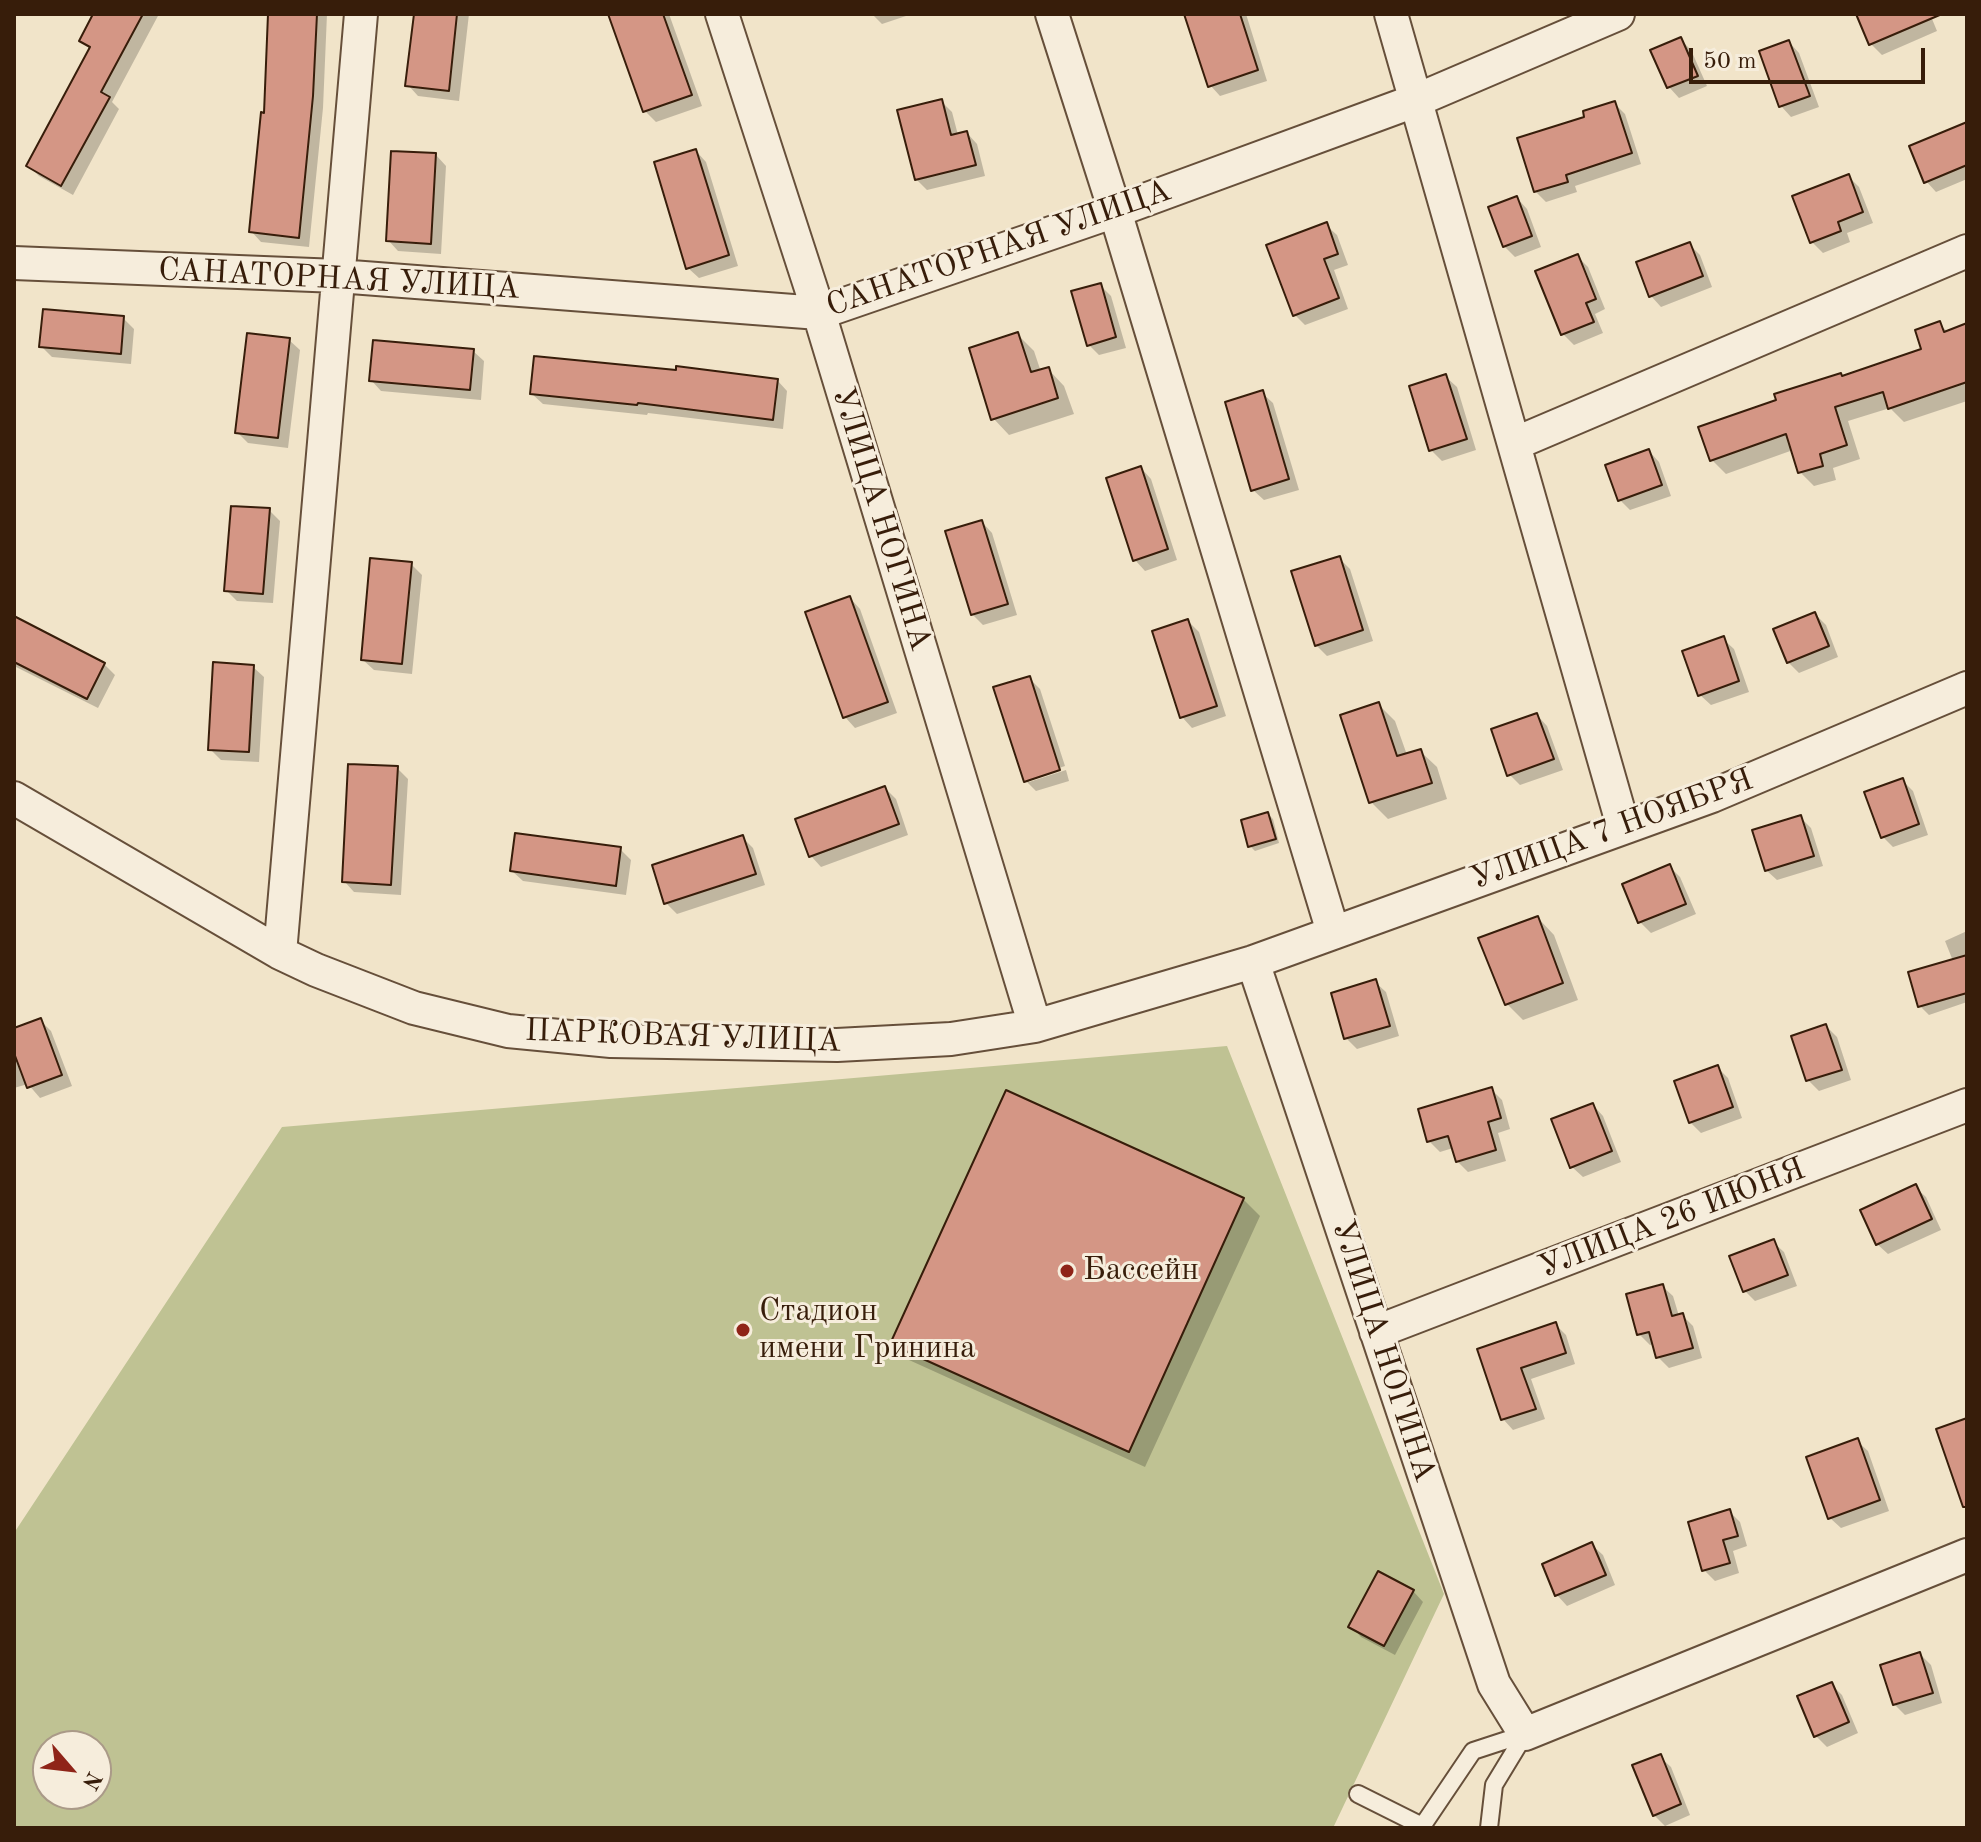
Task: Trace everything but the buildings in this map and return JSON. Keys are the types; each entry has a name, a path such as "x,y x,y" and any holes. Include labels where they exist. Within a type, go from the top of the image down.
{"street":[{"path":"280,953 361,14"},
{"name":"УЛИЦА НОГИНА","path":"722,14 819,313 1035,1026"},
{"path":"1052,14 1115,211 1333,932"},
{"path":"1391,14 1623,826"},
{"name":"САНАТОРНАЯ УЛИЦА","path":"14,263 338,276 819,313 1115,211 1417,100 1618,14"},
{"path":"1514,444 1967,251"},
{"name":"УЛИЦА 7 НОЯБРЯ","path":"1253,962 1712,796 1967,688"},
{"name":"ПАРКОВАЯ УЛИЦА","path":"14,798 280,953 316,970 414,1008 508,1031 611,1041 837,1045 951,1039 1035,1026 1253,962"},
{"name":"УЛИЦА НОГИНА","path":"1253,962 1494,1684 1525,1734"},
{"name":"УЛИЦА 26 ИЮНЯ","path":"1376,1332 1967,1105"},
{"path":"1525,1734 1967,1555"}],"lane":[{"path":"1358,1794 1422,1827 1473,1751 1525,1734"},
{"path":"1489,1828 1494,1785 1525,1734"}],"green space":[{"name":"Стадион имени Гринина","path":"1227,1046 1444,1594 1333,1828 14,1828 14,1533 282,1127"}],"place":[{"name":"Бассейн","path":"1067,1271"},
{"name":"Стадион имени Гринина","path":"743,1330"}]}
